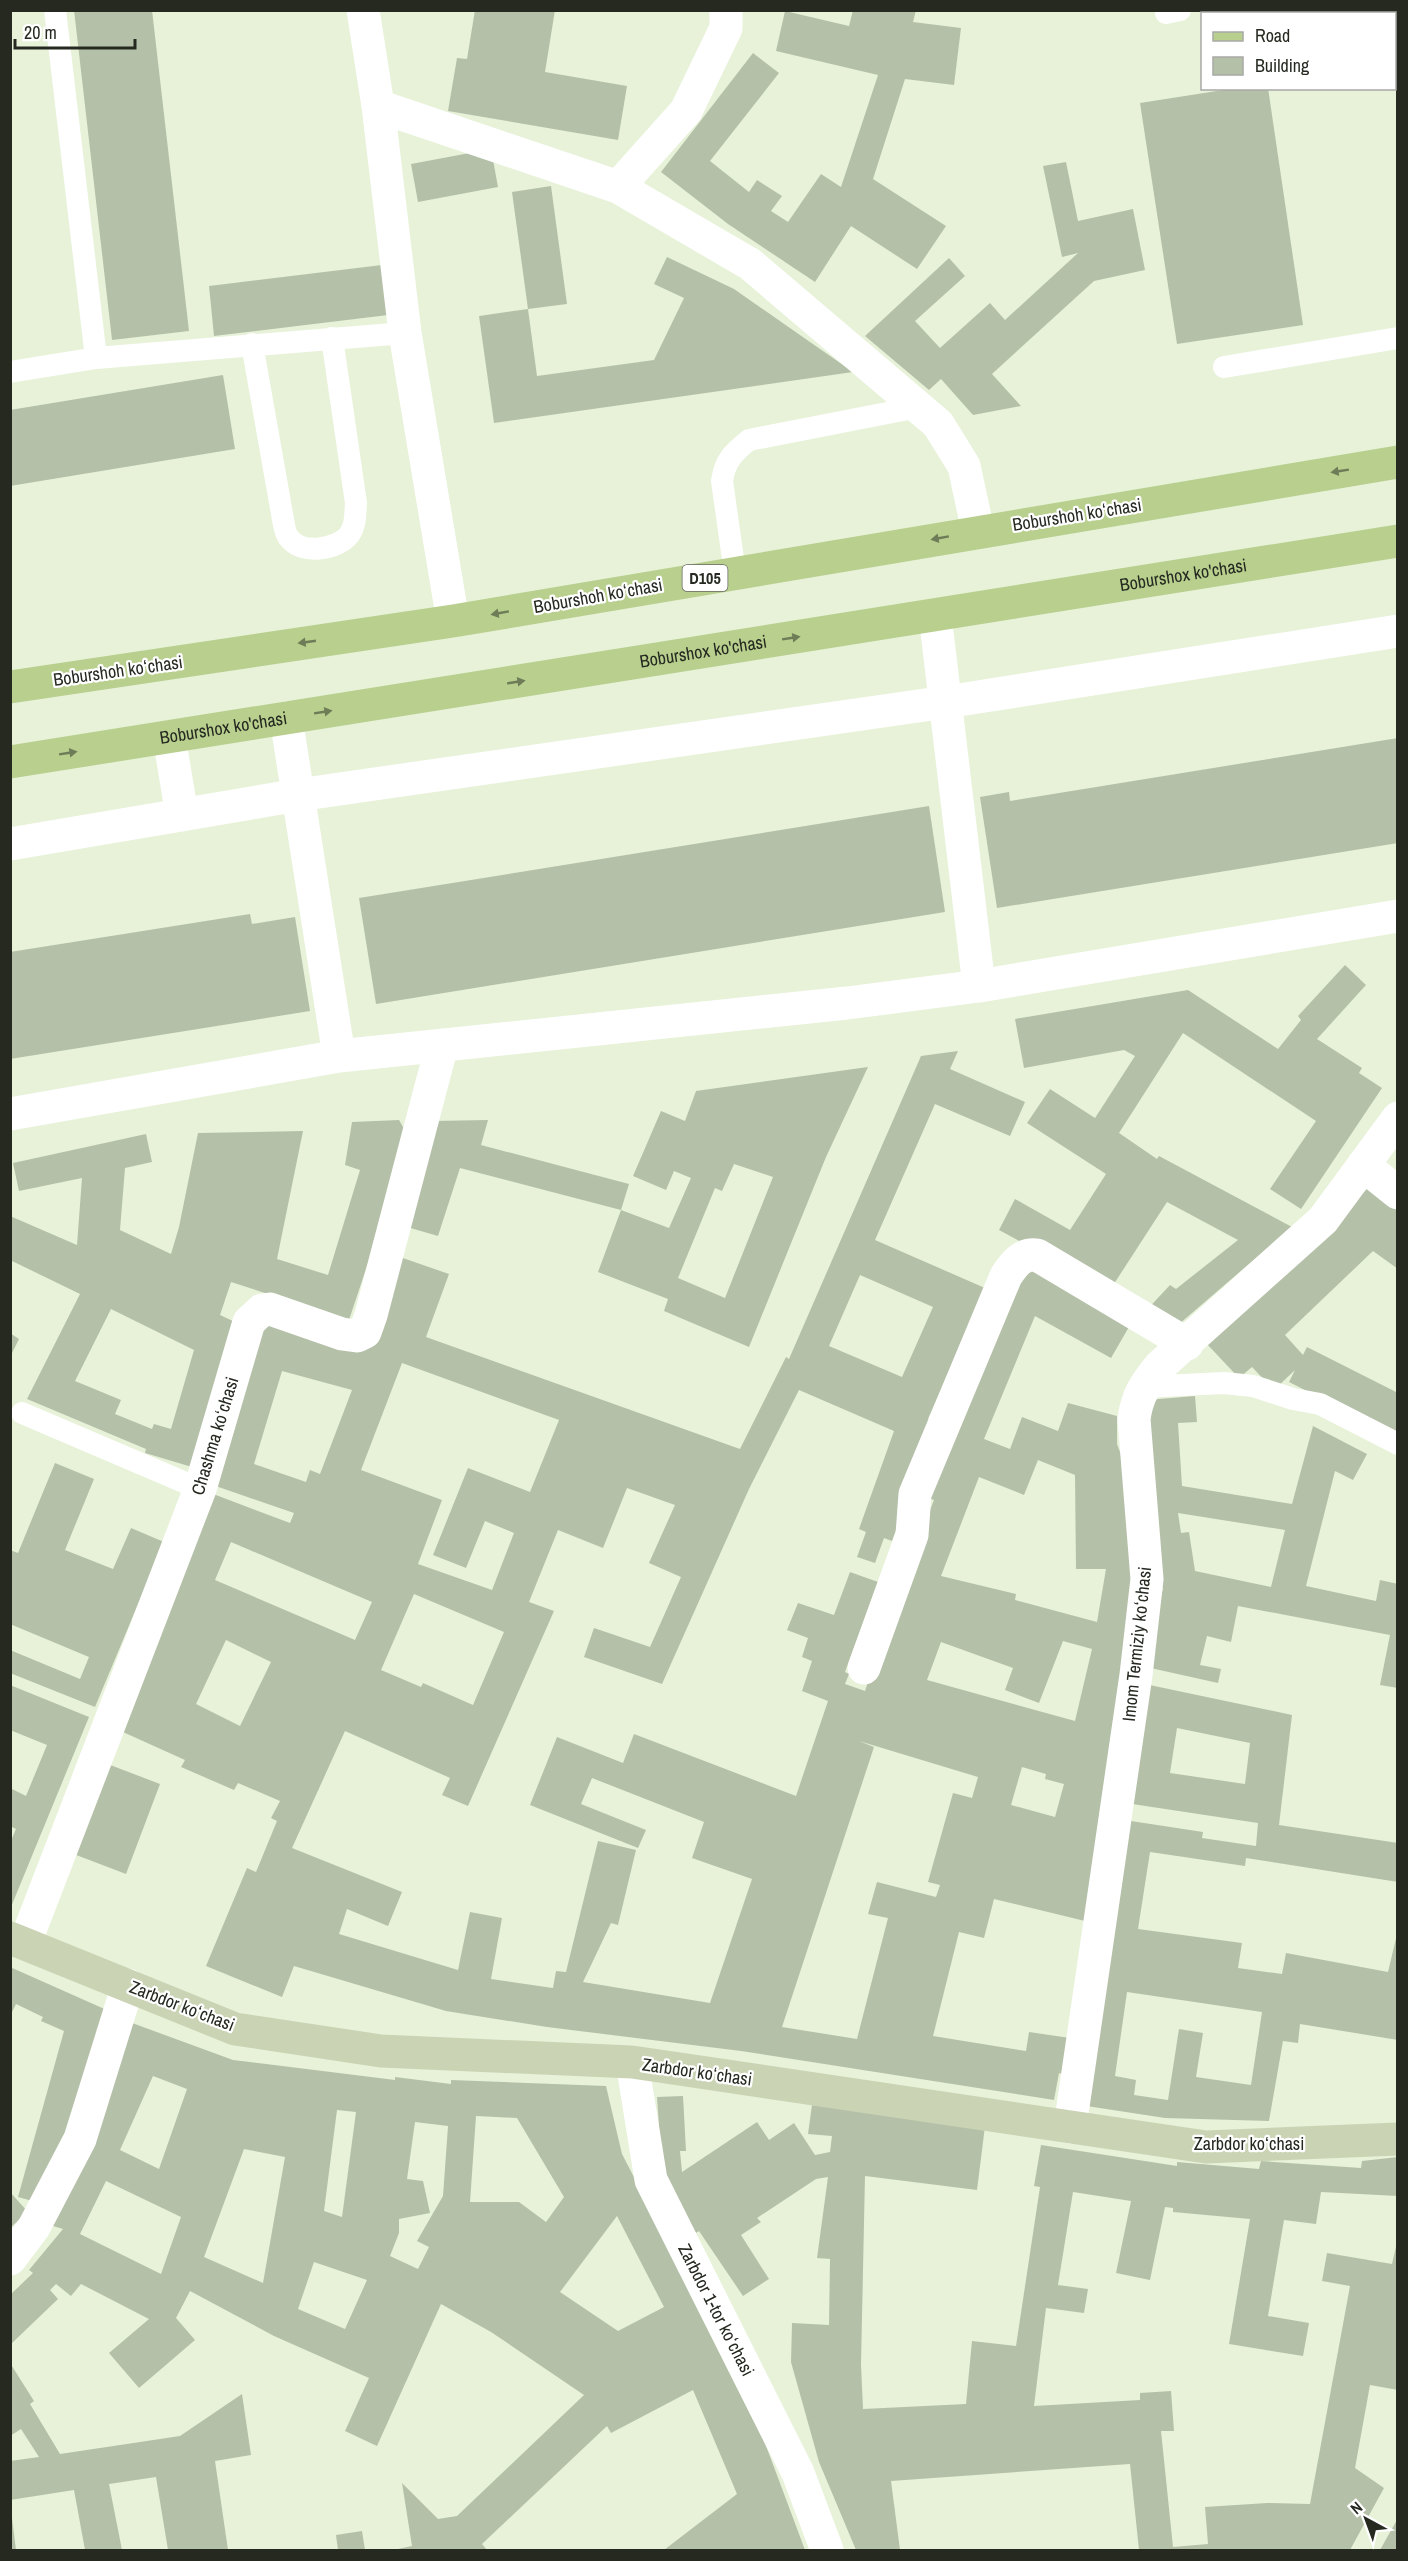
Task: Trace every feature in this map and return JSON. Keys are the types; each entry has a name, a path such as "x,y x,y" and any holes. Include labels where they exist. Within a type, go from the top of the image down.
{"main road":[{"name":"Boburshoh koʻchasi","path":"10,687 453,621 1398,462"},
{"name":"Boburshox ko'chasi","path":"10,762 1398,541"}],"street":[{"path":"363,10 378,106 405,333 453,621"},
{"path":"618,188 686,111 726,28 726,10"},
{"path":"378,106 618,188 750,264 938,424 964,466 978,531"},
{"path":"935,615 979,987"},
{"path":"10,844 297,795 945,702 1398,631"},
{"path":"286,718 339,1056"},
{"path":"170,737 182,815"},
{"path":"10,1114 339,1056 847,1004 979,987 1398,916"},
{"name":"Chashma koʻchasi","path":"18,1941 200,1489 249,1322 255,1315 270,1309 342,1334 357,1336 365,1332 442,1045"},
{"name":"Imom Termiziy koʻchasi","path":"1070,2127 1136,1675 1147,1579 1134,1419 1136,1401 1142,1387 1160,1366 1323,1220 1398,1118"},
{"path":"1363,1165 1398,1193"},
{"path":"864,1668 912,1535 915,1494 1006,1276 1013,1266 1022,1257 1030,1254 1037,1256 1187,1344"},
{"name":"Zarbdor koʻchasi","path":"18,1941 235,2029 381,2051 632,2062 1206,2147 1398,2139"},
{"path":"10,2259 34,2227 80,2139 128,1985"},
{"name":"Zarbdor 1-tor koʻchasi","path":"632,2062 651,2180 798,2473 827,2550"}],"lane":[{"path":"55,10 96,358"},
{"path":"10,372 96,358 405,333"},
{"path":"252,344 284,525 289,538 298,546 309,549 339,544 348,536 355,524 356,503 332,338"},
{"path":"1224,367 1398,338"},
{"path":"735,573 722,480 730,454 749,440 918,407"},
{"path":"1142,1387 1224,1383 1253,1386 1293,1399 1320,1404 1398,1444"},
{"path":"22,1413 200,1489"}],"building":[{"path":"74,10 152,10 189,331 112,340"},
{"path":"475,10 555,10 545,72 627,86 618,140 448,111 457,58 467,59"},
{"path":"853,10 916,10 913,22 961,28 954,85 905,79 873,179 946,226 917,269 851,226 815,282 728,224 661,172 753,53 779,73 710,161 749,192 757,180 782,196 771,211 788,222 821,174 841,187 878,75 776,51 785,11 849,26"},
{"path":"1223,90 1268,90 1303,325 1177,344 1140,103"},
{"path":"491,149 498,187 418,202 411,164"},
{"path":"1066,162 1078,221 1133,209 1145,270 1094,281 992,374 1021,406 973,415 941,379 929,390 865,336 949,258 965,276 915,321 940,348 990,303 1005,320 1078,253 1062,257 1043,166"},
{"path":"551,186 567,304 528,309 512,192"},
{"path":"667,257 734,289 853,372 494,423 479,316 528,309 537,376 654,360 684,298 654,284"},
{"path":"382,265 388,315 214,336 209,286"},
{"path":"223,375 235,449 10,486 10,410"},
{"path":"1398,738 1398,843 997,908 980,797 1009,792 1010,801"},
{"path":"929,806 945,912 376,1004 359,898"},
{"path":"250,914 252,924 295,917 310,1011 10,1059 10,952"},
{"path":"1345,965 1366,985 1317,1039 1362,1068 1359,1073 1382,1088 1301,1209 1270,1189 1316,1121 1183,1033 1119,1133 1157,1159 1159,1156 1292,1227 1171,1331 1143,1314 1170,1285 1176,1289 1238,1240 1167,1202 1110,1290 999,1230 1015,1199 1070,1230 1106,1174 1027,1123 1050,1089 1095,1118 1135,1056 1124,1050 1024,1068 1015,1019 1188,990 1278,1049 1301,1020 1298,1016"},
{"path":"958,1051 950,1069 1025,1102 1010,1136 935,1104 875,1240 985,1288 928,1419 935,1422 892,1541 884,1538 875,1563 857,1557 866,1532 859,1529 894,1431 799,1390 749,1489 662,1684 584,1657 594,1628 650,1647 681,1577 649,1563 675,1505 627,1488 603,1548 558,1530 529,1602 554,1611 468,1806 442,1795 450,1778 345,1731 292,1848 402,1892 388,1926 347,1909 339,1934 458,1970 470,1912 502,1918 491,1979 553,1988 556,1971 566,1972 598,1841 636,1850 618,1925 611,1923 583,1982 710,2003 752,1879 692,1858 704,1822 592,1778 581,1804 646,1830 638,1848 530,1805 557,1737 623,1763 634,1734 796,1796 828,1701 802,1691 812,1661 802,1657 808,1638 787,1630 798,1603 834,1615 850,1572 878,1582 845,1672 849,1674 845,1684 865,1691 900,1586 934,1500 920,1495 1024,1260 1133,1320 1111,1358 1035,1316 984,1439 1010,1449 1022,1417 1058,1431 1068,1403 1117,1416 1117,1444 1131,1482 1139,1559 1085,1921 994,1899 984,1938 959,1932 933,2036 1026,2051 1029,2032 1070,2038 1065,2075 1059,2073 1054,2100 741,2051 547,2027 446,2011 294,1966 282,1997 206,1966 247,1868 256,1872 277,1821 271,1818 280,1801 238,1783 234,1790 181,1767 185,1760 114,1728 208,1492 290,1523 294,1513 207,1483 258,1317 363,1349 397,1256 449,1274 426,1337 740,1449 786,1357 789,1359 921,1056","holes":["860,1275 933,1307 902,1377 829,1346","402,1363 559,1420 530,1492 468,1468 433,1555 466,1568 485,1521 514,1533 492,1590 418,1564 442,1500 361,1470","282,1371 352,1390 320,1474 310,1470 306,1482 254,1464","1038,1460 1075,1475 1076,1569 1106,1569 1097,1622 1015,1600 1016,1594 941,1576 979,1477 1024,1495","231,1542 372,1602 355,1640 215,1580","414,1594 504,1632 473,1705 423,1683 421,1687 381,1670","226,1640 271,1662 240,1726 196,1704","1063,1641 1092,1649 1075,1721 927,1680 941,1642 1013,1668 1005,1690 1039,1703","859,1741 978,1777 972,1798 953,1793 928,1882 940,1885 936,1897 877,1882 868,1914 888,1918 857,2039 782,2027 874,1747","1022,1767 1046,1774 1045,1779 1064,1784 1055,1817 1011,1805"]},
{"path":"868,1067 826,1157 749,1347 664,1311 668,1299 598,1272 621,1210 669,1228 691,1178 674,1171 666,1190 633,1176 661,1111 685,1121 696,1091","holes":["734,1164 773,1177 725,1298 678,1278 715,1188 722,1191"]},
{"path":"399,1120 407,1134 380,1227 349,1320 231,1282 220,1315 235,1322 192,1467 145,1453 146,1449 27,1399 80,1294 10,1260 10,1216 77,1245 82,1178 19,1191 13,1163 146,1134 152,1162 125,1168 120,1230 171,1254 179,1227 198,1133 303,1131 277,1259 328,1275 360,1170 345,1165 352,1122","holes":["111,1309 194,1350 171,1429 154,1424 152,1429 115,1414 121,1400 75,1381"]},
{"path":"488,1120 481,1145 629,1184 621,1210 460,1168 438,1236 400,1225 433,1121"},
{"path":"1370,1186 1398,1208 1398,1269 1373,1251 1285,1335 1303,1355 1307,1347 1398,1393 1398,1437 1289,1382 1295,1370 1274,1390 1252,1367 1239,1378 1206,1343"},
{"path":"10,1333 19,1339 10,1357"},
{"path":"1195,1396 1197,1422 1178,1423 1182,1486 1292,1504 1313,1426 1367,1454 1353,1480 1335,1471 1306,1586 1376,1601 1380,1580 1398,1584 1398,1688 1380,1685 1390,1635 1238,1606 1231,1642 1207,1636 1200,1665 1221,1669 1218,1683 1146,1667 1163,1588 1153,1586 1147,1400","holes":["1178,1513 1285,1530 1271,1587 1195,1571 1189,1532 1181,1533"]},
{"path":"55,1463 94,1479 65,1550 113,1569 131,1528 164,1542 95,1707 10,1673 10,1650 80,1679 89,1657 10,1624 10,1550 18,1553"},
{"path":"1140,1683 1292,1715 1279,1825 1398,1843 1398,1882 1246,1858 1245,1866 1150,1852 1138,1929 1242,1943 1238,1968 1282,1974 1286,1953 1388,1972 1398,1930 1398,2040 1300,2024 1298,2043 1283,2041 1269,2121 1165,2118 1080,2105 1118,1819 1203,1832 1202,1838 1256,1846 1258,1823 1119,1802","holes":["1177,1728 1250,1743 1245,1784 1170,1773","1127,1992 1262,2012 1251,2085 1196,2077 1203,2033 1179,2029 1168,2100 1134,2095 1136,2080 1115,2076"]},
{"path":"10,1685 89,1717 11,1907 10,1843 16,1829 10,1826 10,1788 26,1796 47,1745 10,1730"},
{"path":"105,1763 160,1784 126,1874 71,1853"},
{"path":"10,1967 109,2011 66,2162 36,2202 18,2197 64,2031 41,2021 43,2017 16,2004 10,2016"},
{"path":"124,2020 233,2060 395,2080 395,2077 451,2084 451,2080 606,2086 622,2154 714,2332 762,2435 805,2550 664,2550 737,2494 693,2390 611,2433 607,2426 482,2544 487,2550 393,2550 412,2546 402,2483 438,2519 457,2516 584,2395 491,2332 441,2304 377,2446 345,2431 369,2378 274,2336 190,2291 176,2318 195,2340 139,2388 109,2353 149,2319 81,2284 71,2296 56,2284 50,2290 58,2299 10,2345 10,2295 33,2273 29,2270 63,2229 43,2223","holes":["153,2076 187,2089 159,2169 120,2150","337,2110 356,2112 342,2217 324,2211","476,2116 517,2118 564,2197 546,2222 519,2202 470,2202","415,2122 448,2126 443,2196 417,2241 429,2247 418,2269 390,2256 399,2233 399,2219 430,2213 423,2181 407,2179","244,2149 285,2157 263,2283 204,2257","106,2181 181,2217 161,2274 80,2234","617,2216 664,2307 618,2331 560,2292","314,2262 367,2280 345,2329 298,2309"]},
{"path":"683,2096 686,2151 680,2151 682,2172 757,2122 769,2140 794,2123 815,2155 830,2152 832,2136 808,2134 812,2105 985,2126 977,2190 865,2176 861,2364 863,2409 966,2404 972,2341 1016,2346 1040,2187 1034,2186 1041,2145 1177,2166 1177,2162 1259,2169 1261,2161 1361,2168 1362,2161 1398,2157 1398,2196 1321,2192 1316,2224 1284,2220 1268,2316 1309,2323 1303,2356 1229,2344 1250,2219 1173,2212 1173,2208 1165,2207 1150,2280 1116,2273 1131,2201 1073,2192 1058,2285 1088,2289 1084,2313 1046,2308 1034,2406 1140,2400 1140,2393 1171,2391 1174,2431 1161,2431 1173,2547 1208,2544 1205,2507 1267,2503 1310,2504 1350,2286 1322,2281 1327,2253 1392,2264 1398,2238 1398,2390 1370,2385 1355,2468 1384,2488 1350,2550 1139,2550 1130,2464 891,2481 900,2550 856,2550 819,2462 791,2362 792,2323 829,2325 830,2259 817,2258 828,2177 816,2179 757,2218 761,2222 741,2235 769,2279 743,2296 699,2231 696,2233 663,2184 657,2097"},
{"path":"10,2192 28,2212 10,2228"},
{"path":"10,2363 34,2401 30,2404 60,2454 180,2436 242,2394 251,2455 215,2461 228,2550 168,2550 156,2477 109,2484 122,2550 85,2550 74,2490 10,2500 10,2461 39,2457 21,2429 10,2436"},
{"path":"10,2518 12,2518 16,2550 10,2550"},
{"path":"1398,2518 1398,2550 1380,2550"},
{"path":"362,2531 365,2550 338,2550 336,2535"}]}
